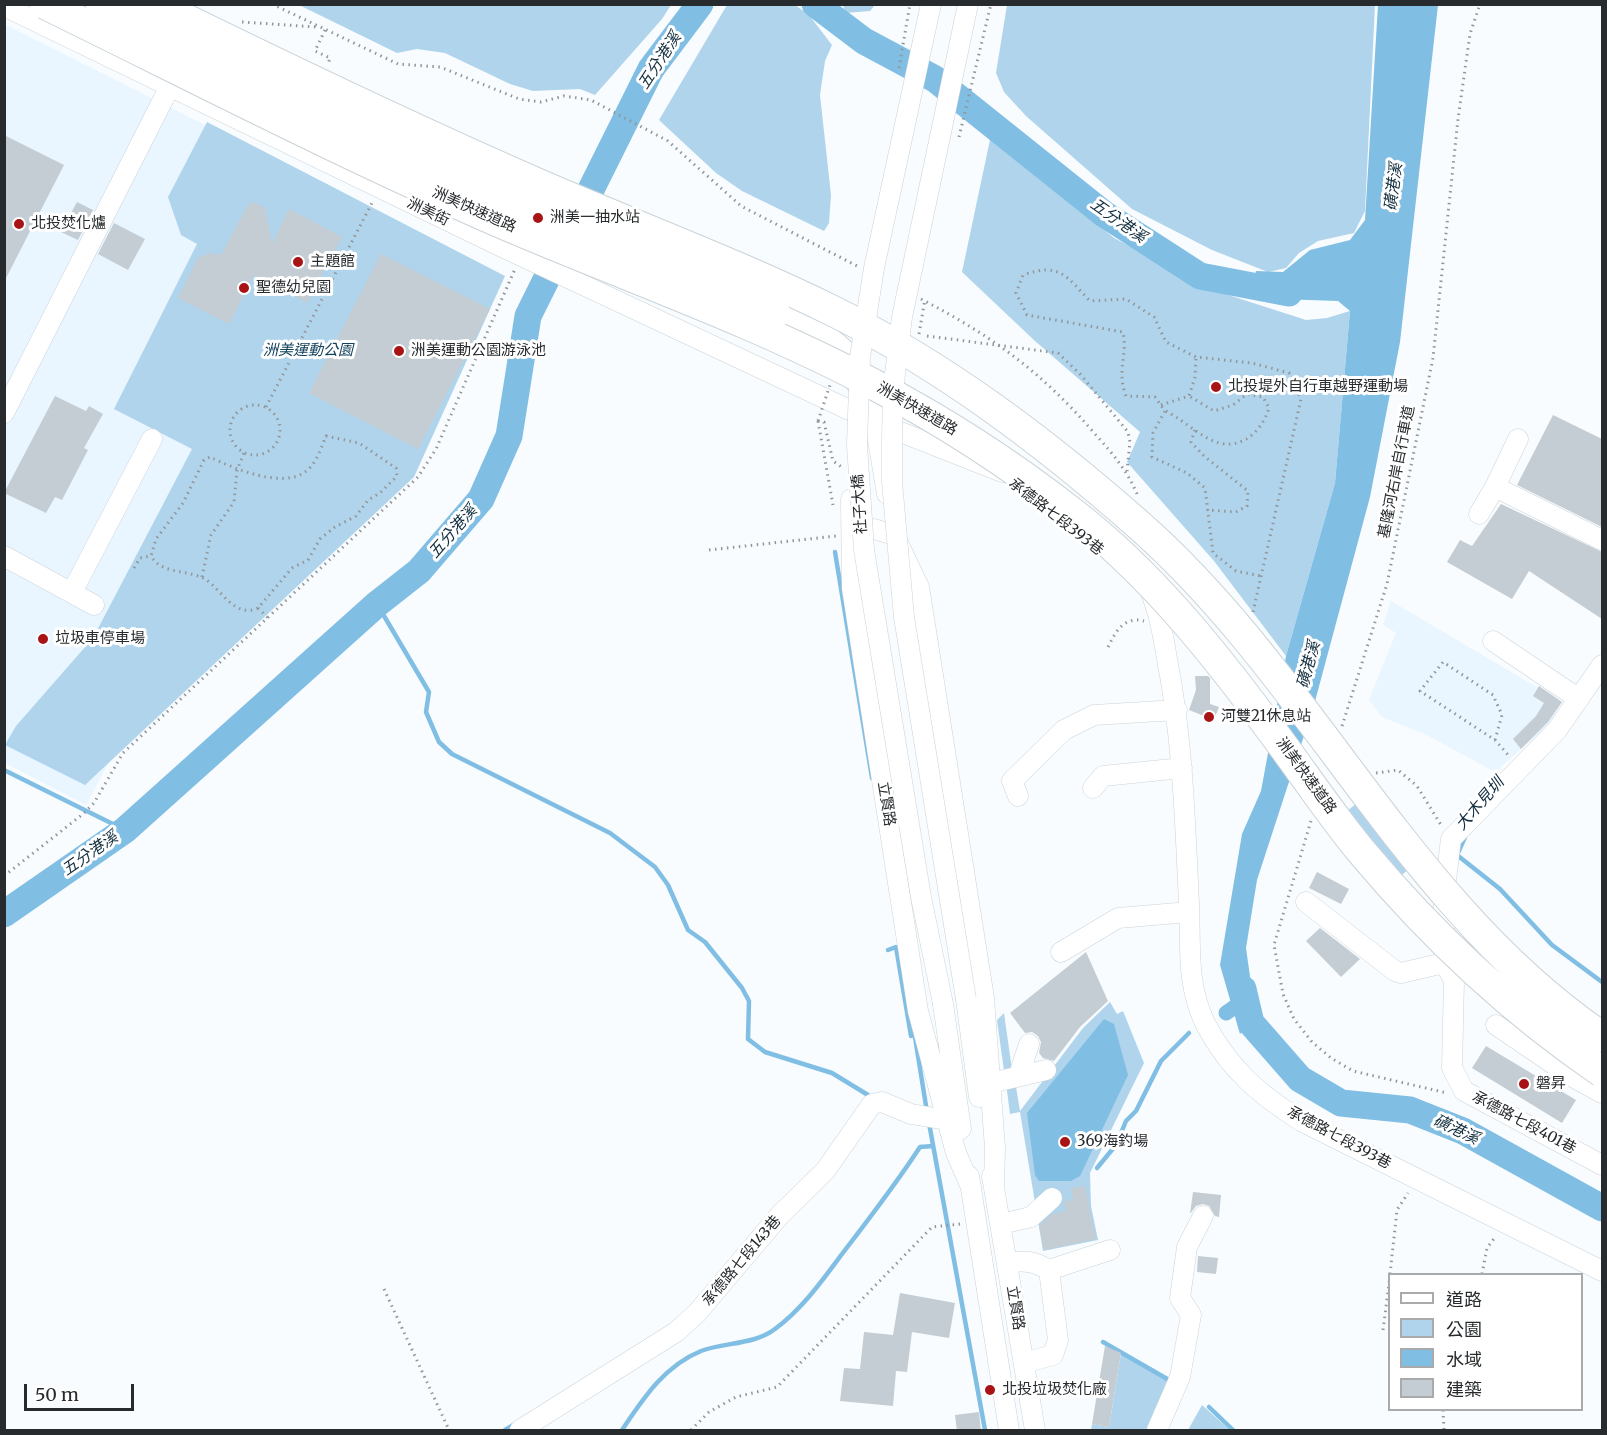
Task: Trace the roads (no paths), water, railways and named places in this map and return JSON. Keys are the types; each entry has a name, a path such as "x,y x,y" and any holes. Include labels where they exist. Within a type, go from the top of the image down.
{"highway":[{"name":"洲美快速道路","path":"45,4 413,183 786,343 868,381 942,422 1011,468 1076,516 1139,571 1205,644 1358,847 1429,928 1525,1016 1602,1072"},
{"path":"101,4 454,175 775,313 816,340 839,366 865,417"},
{"path":"155,4 540,184 837,313 915,357 999,412 1062,460 1143,528 1192,577 1256,649 1341,764 1429,875 1529,982 1602,1037"}],"street":[{"path":"920,4 864,266 850,356 846,445 853,550 893,792 921,897"},
{"name":"社子大橋","path":"932,4 874,268 860,357 857,445 864,550 921,897 943,1004"},
{"path":"968,4 902,317 893,390 892,482 904,617 971,997"},
{"path":"971,997 914,616 907,550 903,442 911,337 918,289 979,4"},
{"name":"洲美街","path":"4,6 380,188 525,263 579,282 865,417"},
{"path":"4,412 170,86"},
{"name":"立賢路","path":"865,417 851,494 852,588 918,1011 946,1120 956,1153 971,1187"},
{"name":"立賢路","path":"865,417 894,535 919,587 984,998 982,1131 1001,1224 1035,1431"},
{"name":"承德路七段393巷","path":"865,417 993,469 1087,538 1142,594 1161,625 1178,710 1189,912 1189,972 1205,1022 1226,1059 1260,1095 1301,1121 1602,1271"},
{"path":"72,592 152,439"},
{"path":"1479,514 1518,439"},
{"path":"1495,487 1602,540"},
{"path":"853,534 874,529 894,535"},
{"path":"4,556 94,605"},
{"path":"1492,641 1579,699 1602,665"},
{"name":"承德路七段401巷","path":"1579,699 1557,730 1451,839 1444,896 1444,963 1454,980 1452,1068 1464,1091 1602,1165"},
{"path":"1018,796 1012,781 1064,730 1094,715 1178,710"},
{"path":"1093,788 1103,776 1182,768"},
{"path":"1306,902 1395,971 1401,973 1444,963"},
{"path":"1061,952 1118,918 1189,912"},
{"name":"立賢路","path":"971,997 984,1080"},
{"name":"立賢路","path":"943,1004 1009,1431"},
{"path":"1496,1025 1571,1076 1602,1093"},
{"path":"1018,1075 1029,1044"},
{"path":"984,1080 1046,1070"},
{"name":"承德路七段143巷","path":"520,1431 676,1332 697,1313 780,1215 825,1171 872,1104 882,1102 911,1114 946,1120"},
{"path":"1001,1224 1031,1217 1052,1198"},
{"path":"1157,1431 1179,1377 1191,1315 1180,1298 1187,1247 1203,1216"},
{"path":"1049,1270 1110,1250"},
{"path":"997,1354 1022,1357 1053,1355 1058,1340 1049,1270 1037,1262 1024,1260 1007,1263"}],"water":[{"path":"1378,5 1438,5 1400,342 1370,497 1314,705 1257,880 1246,948 1256,1019 1240,1034 1220,965 1242,834 1261,791 1286,656 1335,483 1350,311 1338,301 1249,298 1256,271 1283,272 1310,250 1350,240 1365,220"},
{"path":"1104,1019 1114,1024 1128,1075 1080,1176 1071,1181 1039,1181 1035,1175 1027,1113"}],"waterway":[{"name":"五分港溪","path":"4,914 125,830 377,604 419,571 481,499 509,436 528,316 651,69 700,4"},
{"name":"五分港溪","path":"815,4 864,41 935,79 1104,214 1200,276 1289,293"},
{"path":"835,552 872,778"},
{"path":"377,604 429,692 426,712 439,742 452,754 610,833 655,867 668,885 688,930 705,942 742,988 749,1001 748,1039 765,1052 832,1073 868,1095"},
{"path":"4,770 125,830"},
{"name":"大木見圳","path":"1465,837 1457,855 1500,889 1552,945 1602,982"},
{"path":"888,950 896,947 911,1036"},
{"name":"磺港溪","path":"1243,989 1251,1023 1300,1079 1341,1103 1410,1110 1463,1131 1602,1208"},
{"path":"1226,1013 1246,999"},
{"path":"914,1031 927,1112"},
{"path":"1097,1168 1116,1145 1126,1121 1136,1111 1161,1061 1189,1033"},
{"path":"929,1123 985,1430"},
{"path":"622,1430 665,1374 676,1365 710,1348 758,1338 785,1321 819,1284 920,1147 933,1146"},
{"path":"1103,1342 1169,1380"},
{"path":"1209,1407 1233,1430"},
{"path":"505,1430 515,1424"}],"place":[{"name":"洲美一抽水站","path":"538,218"},
{"name":"北投焚化爐","path":"19,224"},
{"name":"主題館","path":"298,262"},
{"name":"聖德幼兒園","path":"244,288"},
{"name":"洲美運動公園游泳池","path":"399,351"},
{"name":"北投堤外自行車越野運動場","path":"1216,387"},
{"name":"垃圾車停車場","path":"43,639"},
{"name":"河雙21休息站","path":"1209,717"},
{"name":"磐昇","path":"1524,1084"},
{"name":"369海釣場","path":"1065,1142"},
{"name":"北投垃圾焚化廠","path":"990,1390"}],"park label":[{"name":"洲美運動公園","path":"308,351"}]}
